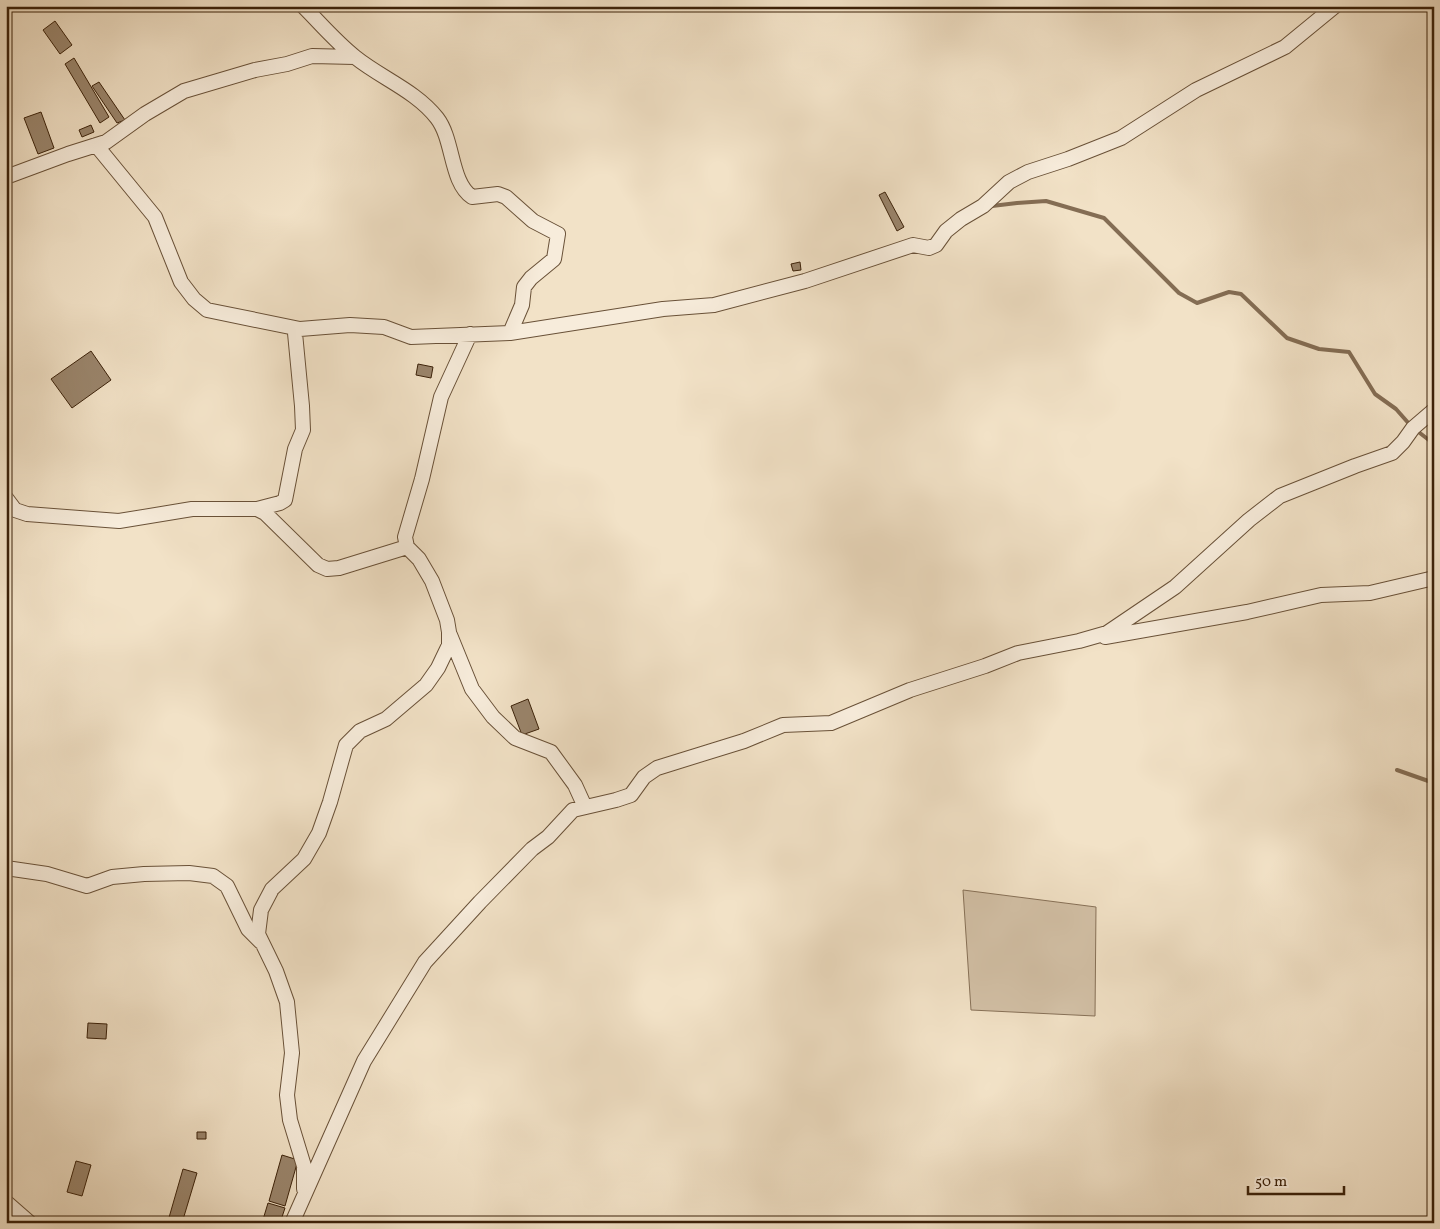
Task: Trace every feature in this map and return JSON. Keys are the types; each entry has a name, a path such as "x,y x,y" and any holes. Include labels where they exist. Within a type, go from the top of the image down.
{"street":[{"path":"303,6 355,57 425,104 438,119 448,140 460,184 468,194 472,197 498,194 506,197 533,221 558,234 554,259 524,286 522,305 510,333"},
{"path":"96,145 155,216 181,282 194,299 207,310 300,329 350,325 384,327 411,337 510,333 663,309 714,305 805,281 913,245 929,248 936,245 946,231 961,218 983,206 1009,182 1028,172 1068,159 1121,138 1196,90 1285,47 1335,6"},
{"path":"6,177 106,142 146,114 184,91 255,70 287,64 312,56 355,57"},
{"path":"6,498 15,510 27,514 119,521 192,509 257,509 280,503 285,500 295,449 303,430 295,333 300,329"},
{"path":"304,1195 304,1166 290,1120 287,1095 292,1053 287,1002 276,971 258,934 261,910 272,889 304,859 318,833 330,802 346,745 360,731 386,719 426,685 438,668 449,645 447,620 432,581 419,560 407,547 405,537 422,480 442,397 470,334"},
{"path":"1080,641 1107,633 1175,587 1249,520 1280,496 1392,453 1413,428 1434,410"},
{"path":"257,509 265,513 318,565 327,570 407,547"},
{"path":"292,1223 364,1061 425,962 480,902 574,810 631,795 644,777 657,768 727,747 783,725 831,723 910,690 985,666 1018,653 1247,612 1321,595 1370,593 1434,578"},
{"path":"449,632 472,688 493,717 515,738 551,752 575,785 585,807"},
{"path":"6,868 47,874 87,886 112,877 144,874 189,873 213,876 227,886 248,929 263,944"},
{"path":"6,1202 30,1223"}],"shaded area":[{"path":"963,890 1096,907 1095,1016 971,1010"}],"building":[{"path":"9,6 18,6 18,9 9,10"},
{"path":"55,21 72,45 60,54 43,30"},
{"path":"74,58 109,117 100,123 65,64"},
{"path":"99,82 125,120 117,123 92,86"},
{"path":"41,112 54,148 38,154 24,118"},
{"path":"91,125 94,132 82,137 79,130"},
{"path":"885,192 904,227 897,231 879,195"},
{"path":"800,262 801,270 793,271 791,264"},
{"path":"91,351 111,380 72,408 51,379"},
{"path":"418,364 433,367 431,378 416,375"},
{"path":"528,699 539,729 522,735 511,706"},
{"path":"88,1023 107,1024 106,1039 87,1038"},
{"path":"197,1132 206,1132 206,1139 197,1139"},
{"path":"282,1155 298,1160 285,1206 269,1201"},
{"path":"76,1161 91,1165 82,1196 67,1192"},
{"path":"183,1169 197,1173 182,1223 175,1223 168,1221"},
{"path":"268,1203 285,1208 280,1223 262,1223"}],"waterway":[{"path":"992,206 1046,201 1104,218 1179,293 1197,303 1229,292 1241,294 1287,338 1319,349 1349,352 1375,394 1396,409 1411,426"},
{"path":"1416,430 1434,444"},
{"path":"1397,770 1434,783"}]}
